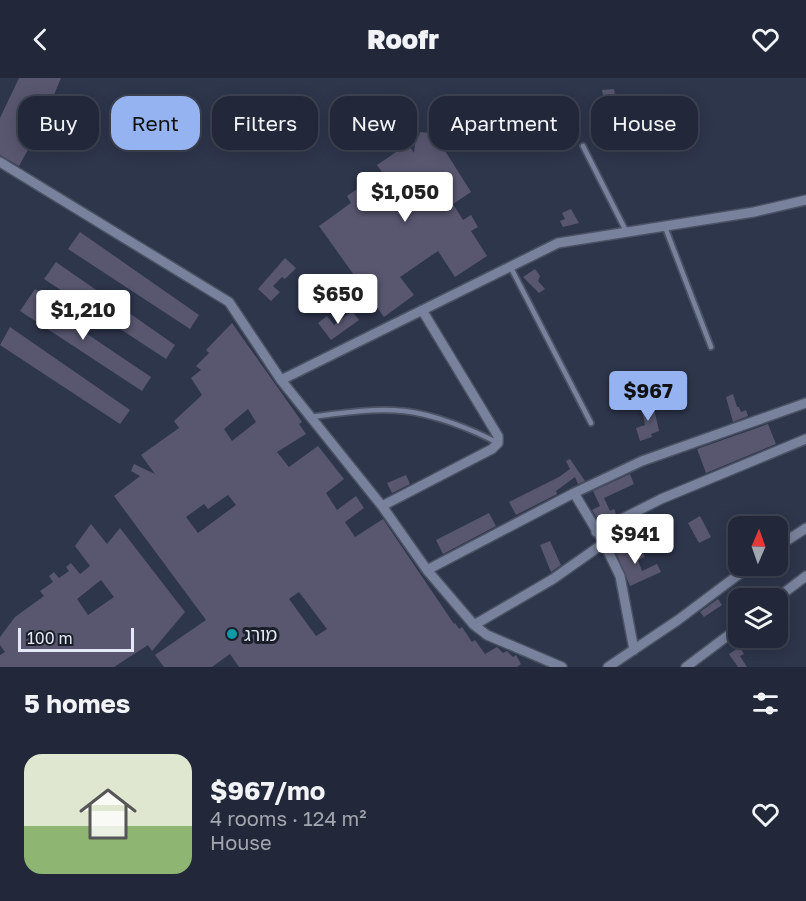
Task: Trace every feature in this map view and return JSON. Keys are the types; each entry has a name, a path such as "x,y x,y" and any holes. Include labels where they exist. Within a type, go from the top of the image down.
{"street":[{"path":"0,162 230,302 281,380 382,506 427,570 474,625 487,635 562,667"},
{"path":"281,380 558,243 754,212 806,200"},
{"path":"382,506 492,450 498,443 498,436 422,310"},
{"path":"427,570 574,493 642,461 806,403"},
{"path":"596,532 662,499 806,439"},
{"path":"574,493 604,543 620,576 634,650"},
{"path":"788,540 806,528"},
{"path":"474,625 553,579 604,543"},
{"path":"608,667 736,576"},
{"path":"788,590 806,576"},
{"path":"686,667 728,636"}],"lane":[{"path":"583,146 627,233"},
{"path":"665,227 711,347"},
{"path":"510,266 591,423"},
{"path":"310,417 371,410 406,411 474,430 498,443"}],"building":[{"path":"19,78 61,78 53,96 18,96 18,150 28,150 19,166 0,155 0,118"},
{"path":"614,89 615,96 603,96 602,90"},
{"path":"420,132 429,133 429,150 444,150 471,192 453,204 463,220 471,215 478,227 471,231 487,256 455,277 438,251 400,277 414,295 384,317 319,226 351,203 347,196 382,172 377,165 399,150 412,150 414,153 414,150 417,150 417,135 419,136"},
{"path":"571,209 579,223 563,227 560,221 565,219 562,213"},
{"path":"80,232 199,315 190,329 68,249"},
{"path":"285,258 296,268 285,279 282,277 273,286 280,292 271,301 258,289"},
{"path":"56,262 175,345 166,359 44,279"},
{"path":"535,269 540,276 538,281 545,289 539,293 523,277"},
{"path":"35,289 41,292 38,297 60,313 59,315 151,377 142,391 20,311"},
{"path":"352,311 359,320 331,340 318,323 327,316 334,325"},
{"path":"232,323 302,422 299,424 306,434 277,452 289,467 318,446 344,479 326,493 337,510 356,496 364,508 345,522 355,537 383,519 454,624 459,629 462,627 472,642 475,640 485,654 497,647 503,653 507,651 513,657 516,655 521,664 517,667 239,667 230,654 212,667 164,667 155,655 206,620 114,496 140,476 131,471 134,464 155,474 141,455 179,428 174,421 202,395 191,378 201,370 196,366 209,353 206,350","holes":["248,409 256,422 232,441 224,429","228,495 236,505 198,533 186,517 204,504 208,509","299,592 327,629 316,636 289,599"]},
{"path":"10,327 130,410 120,424 0,345"},
{"path":"733,394 737,407 741,412 746,410 748,416 733,422 726,397"},
{"path":"652,399 659,431 651,434 652,437 640,441 636,428 645,425 641,406 647,405 645,400"},
{"path":"768,424 776,444 706,473 697,449"},
{"path":"570,459 585,481 578,484 575,477 556,491 557,494 516,515 509,502 559,477 570,469 566,461"},
{"path":"630,474 634,484 604,498 610,511 614,509 616,514 600,523 592,510 600,506 593,491"},
{"path":"406,475 410,484 392,493 387,483"},
{"path":"489,513 496,526 443,554 436,540"},
{"path":"700,516 711,537 699,543 688,523"},
{"path":"91,524 107,544 120,528 185,612 152,651 148,645 114,667 0,667 0,655 5,652 0,645 0,637 15,617 44,596 40,591 53,582 49,576 54,572 59,578 69,571 66,567 71,563 80,574 90,566 75,546","holes":["101,580 114,597 88,615 77,599"]},
{"path":"550,541 561,565 551,572 540,545"},
{"path":"621,545 624,551 641,548 645,557 638,560 642,571 657,564 661,572 630,586 614,548"},
{"path":"718,599 722,605 704,617 700,612"},
{"path":"741,648 744,654 740,656 747,667 738,667 729,654"}],"place":[{"name":"מורג","path":"232,634"}]}
